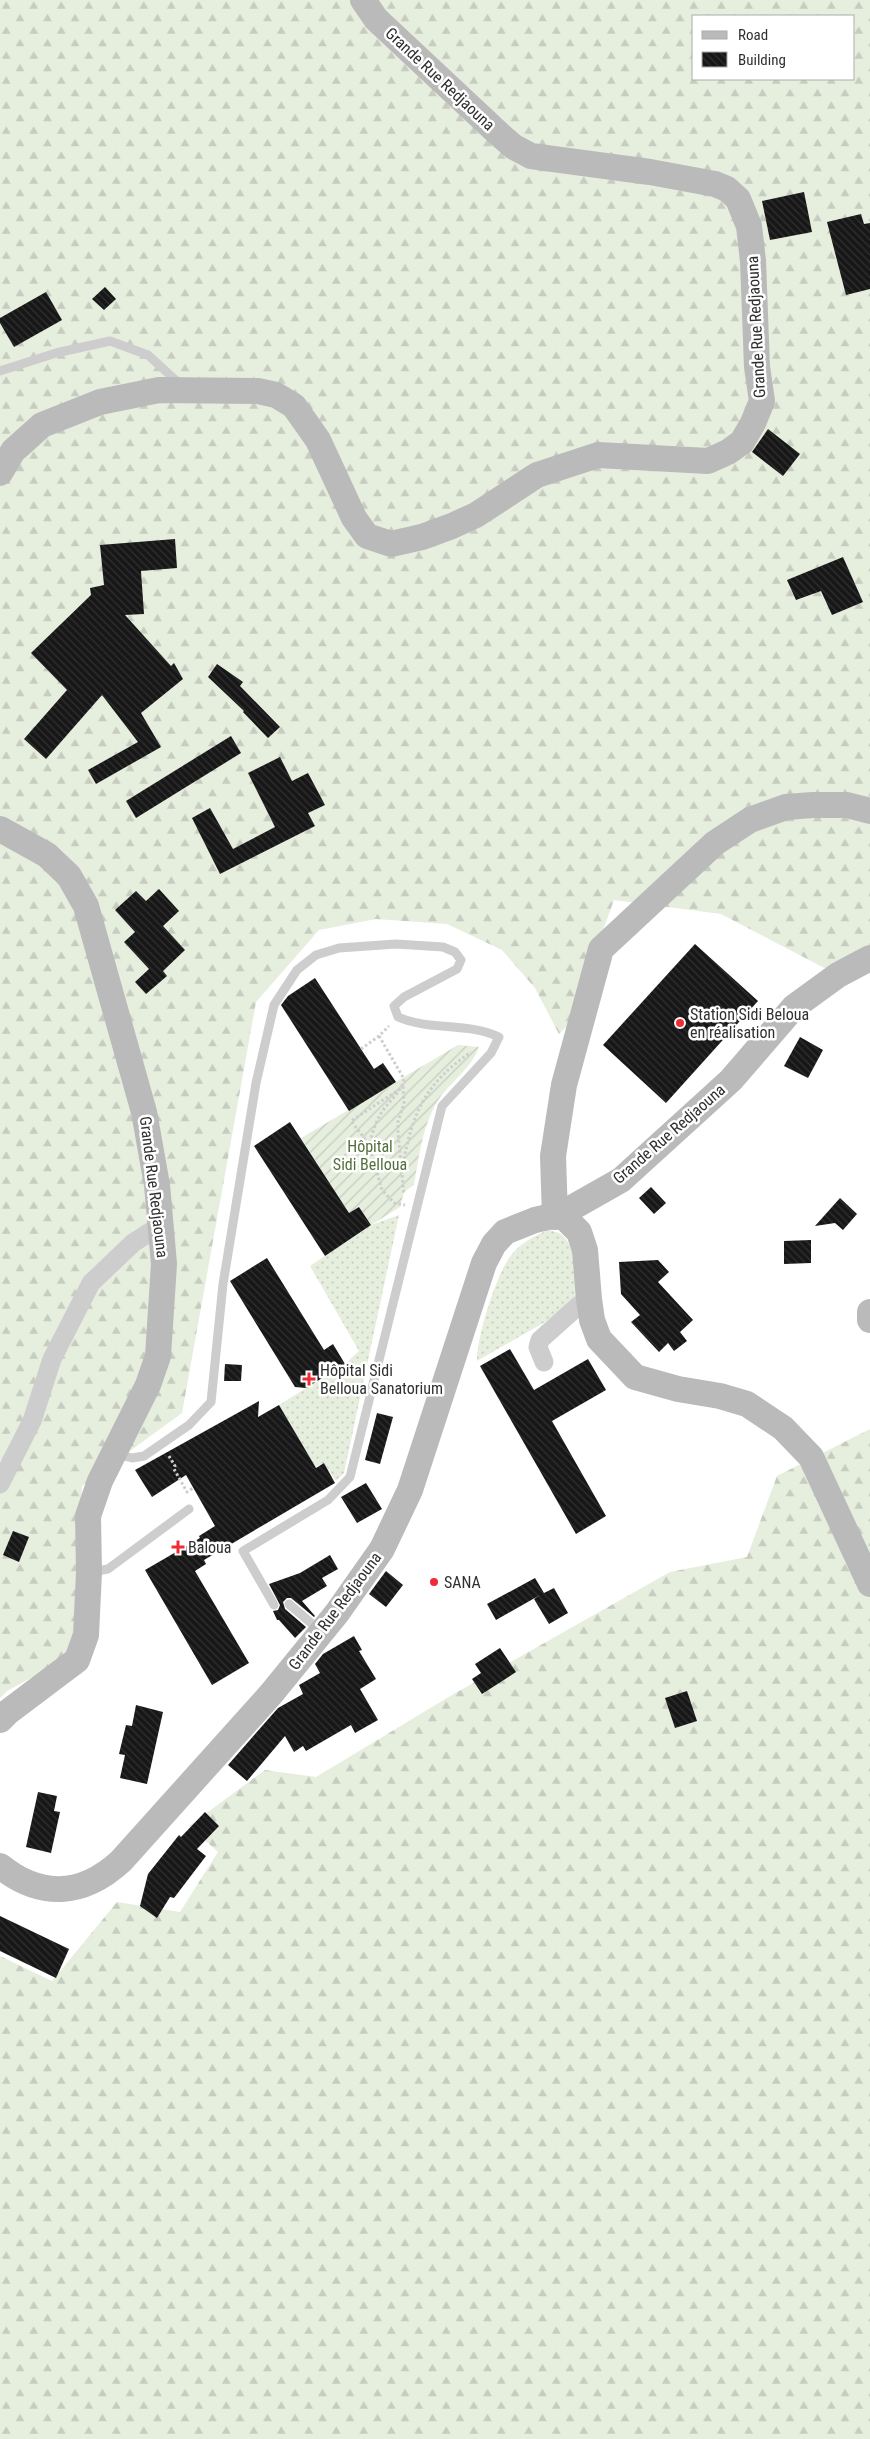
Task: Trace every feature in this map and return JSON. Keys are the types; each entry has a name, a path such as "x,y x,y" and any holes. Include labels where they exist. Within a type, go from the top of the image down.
{"street":[{"name":"Grande Rue Redjaouna","path":"0,472 13,450 42,425 100,402 159,390 258,391 276,395 294,406 318,440 354,518 367,536 391,544 422,537 476,516 537,475 598,455 708,460 728,452 742,442 753,423 762,400 757,367 753,261 748,226 738,199 727,189 715,184 650,172 530,156 514,147 500,135 376,19 363,0"},
{"path":"870,811 847,805 795,806 786,807 750,820 715,843 601,949 564,1086 553,1156 558,1216 580,1232 585,1250 588,1299 592,1320 599,1339 635,1377 678,1390 720,1396 747,1404 783,1428 811,1457 870,1584"},
{"name":"Grande Rue Redjaouna","path":"0,829 47,854 69,876 86,906 144,1112 157,1185 164,1264 158,1356 148,1385 100,1481 88,1516 89,1572 86,1635 78,1660 0,1720"},
{"name":"Grande Rue Redjaouna","path":"0,1866 16,1878 30,1885 50,1890 92,1884 108,1873 271,1694 321,1633 382,1549 410,1490 481,1272 494,1244 505,1232 535,1220 558,1216 621,1180 730,1080 794,1007 838,975 870,958"},
{"path":"0,1484 32,1421 52,1359 91,1283 133,1243 161,1225"},
{"path":"544,1362 538,1347 540,1340 588,1299"},
{"path":"870,1312 870,1320"}],"lane":[{"path":"0,371 56,353 110,341 148,355 187,390"},
{"path":"113,1453 132,1458 144,1456 189,1425 211,1402 224,1284 256,1083 274,1005 297,970 316,954 339,948 396,944 443,947 454,952 461,960 457,968 404,997 394,1006 398,1017 414,1024 484,1030 499,1037 491,1053 442,1106 350,1477 328,1500 243,1551 274,1606"},
{"path":"89,1572 108,1570 189,1509"},
{"path":"289,1604 314,1623 321,1633"}],"path":[{"path":"361,1048 380,1036 398,1017"},
{"path":"380,1036 404,1079 404,1103 398,1122 398,1133 407,1205 412,1227"},
{"path":"403,1087 351,1121 369,1144 382,1190 394,1203 407,1205"},
{"path":"369,1144 380,1115 392,1098 403,1087"},
{"path":"175,1466 174,1469 188,1492 193,1488"}],"green space":[{"path":"0,0 870,0 870,958 838,975 721,914 614,900 569,1024 559,1034 535,988 502,950 447,924 376,919 319,930 256,1002 182,1413 82,1486 73,1655 7,1691 0,1698"},
{"name":"Hôpital Sidi Belloua","path":"458,1045 479,1047 472,1061 441,1096 430,1116 423,1139 414,1185 404,1192 400,1207 371,1225 359,1207 349,1213 301,1138"},
{"path":"399,1215 344,1473 336,1481 324,1463 315,1467 279,1405 345,1364 359,1351 310,1266 371,1225"},
{"path":"549,1230 561,1234 570,1246 576,1263 581,1298 545,1322 477,1361 483,1323 504,1267 513,1253 522,1245"},
{"path":"870,1429 870,2439 0,2439 0,1956 52,1981 117,1902 180,1912 218,1852 189,1826 265,1770 316,1777 452,1695 670,1572 747,1557 777,1476"}],"building":[{"path":"804,192 812,232 770,240 762,201"},
{"path":"861,214 864,224 870,223 870,289 846,295 827,222"},
{"path":"105,287 116,299 104,310 92,299"},
{"path":"46,292 62,320 14,347 0,323 0,318"},
{"path":"768,429 800,454 783,476 752,452"},
{"path":"175,539 177,568 141,571 144,614 125,615 171,666 174,663 183,679 141,713 161,747 96,784 88,770 138,742 102,695 46,759 24,739 67,690 31,653 91,595 90,588 104,585 100,545"},
{"path":"843,557 863,602 832,615 821,591 796,600 787,580"},
{"path":"217,664 243,682 240,686 280,727 268,738 244,711 208,677"},
{"path":"231,736 241,753 136,818 126,801"},
{"path":"280,757 292,781 308,773 325,805 308,813 315,826 220,874 192,818 210,808 233,849 275,827 248,773"},
{"path":"159,889 179,911 163,926 185,950 163,971 167,976 146,994 135,982 149,969 124,942 135,932 115,910 136,891 146,901"},
{"name":"Station Sidi Beloua en réalisation","path":"695,944 758,1001 666,1103 603,1045"},
{"path":"315,978 374,1069 383,1063 396,1082 349,1111 281,1005 288,996"},
{"path":"800,1037 823,1050 808,1078 784,1066"},
{"path":"290,1122 349,1213 359,1207 371,1225 325,1256 254,1146"},
{"path":"651,1187 666,1203 654,1214 639,1198"},
{"path":"840,1198 857,1214 843,1230 835,1223 815,1226"},
{"path":"811,1240 811,1263 784,1264 784,1241"},
{"path":"267,1258 324,1350 333,1344 345,1364 306,1388 295,1387 230,1281"},
{"path":"658,1260 669,1272 658,1282 693,1320 680,1332 687,1341 674,1351 668,1343 659,1352 631,1322 640,1315 621,1294 619,1262"},
{"path":"510,1349 534,1390 588,1359 606,1390 552,1421 606,1516 576,1534 480,1366"},
{"path":"225,1364 242,1365 241,1381 224,1381"},
{"path":"259,1401 258,1417 279,1405 316,1468 324,1463 335,1483 204,1560 206,1564 195,1571 249,1663 212,1685 145,1570 200,1538 199,1536 215,1526 186,1475 152,1497 135,1470"},
{"path":"377,1413 393,1417 380,1464 365,1460"},
{"path":"366,1483 382,1509 357,1523 341,1497"},
{"path":"13,1531 29,1537 19,1562 3,1555"},
{"path":"330,1555 338,1569 322,1578 327,1586 302,1601 314,1617 291,1598 287,1598 283,1602 285,1609 306,1627 295,1638 277,1620 273,1611 278,1610 280,1605 269,1584 300,1573"},
{"path":"386,1571 403,1585 386,1607 369,1594"},
{"path":"535,1578 544,1593 554,1588 568,1613 549,1624 534,1599 540,1595 496,1620 487,1604"},
{"path":"354,1636 362,1650 359,1651 376,1679 360,1689 378,1720 355,1733 351,1725 306,1751 303,1746 294,1752 285,1736 247,1781 228,1765 278,1708 303,1694 299,1685 320,1673 315,1664 323,1654"},
{"path":"500,1648 516,1672 482,1694 472,1679 481,1673 475,1664"},
{"path":"687,1691 697,1721 675,1728 665,1698"},
{"path":"136,1705 163,1712 147,1784 120,1778 125,1755 119,1754 126,1725 132,1726"},
{"path":"38,1792 57,1796 54,1811 60,1812 51,1853 26,1847"},
{"path":"205,1812 219,1826 197,1849 206,1856 174,1898 170,1897 157,1918 140,1906 148,1874 179,1835 181,1837"},
{"path":"0,1916 69,1949 56,1978 0,1951"}],"place":[{"name":"Station Sidi Beloua en réalisation","path":"680,1023"},
{"name":"Hôpital Sidi Belloua Sanatorium","path":"309,1379"},
{"name":"Baloua","path":"178,1547"},
{"name":"SANA","path":"434,1582"}]}
